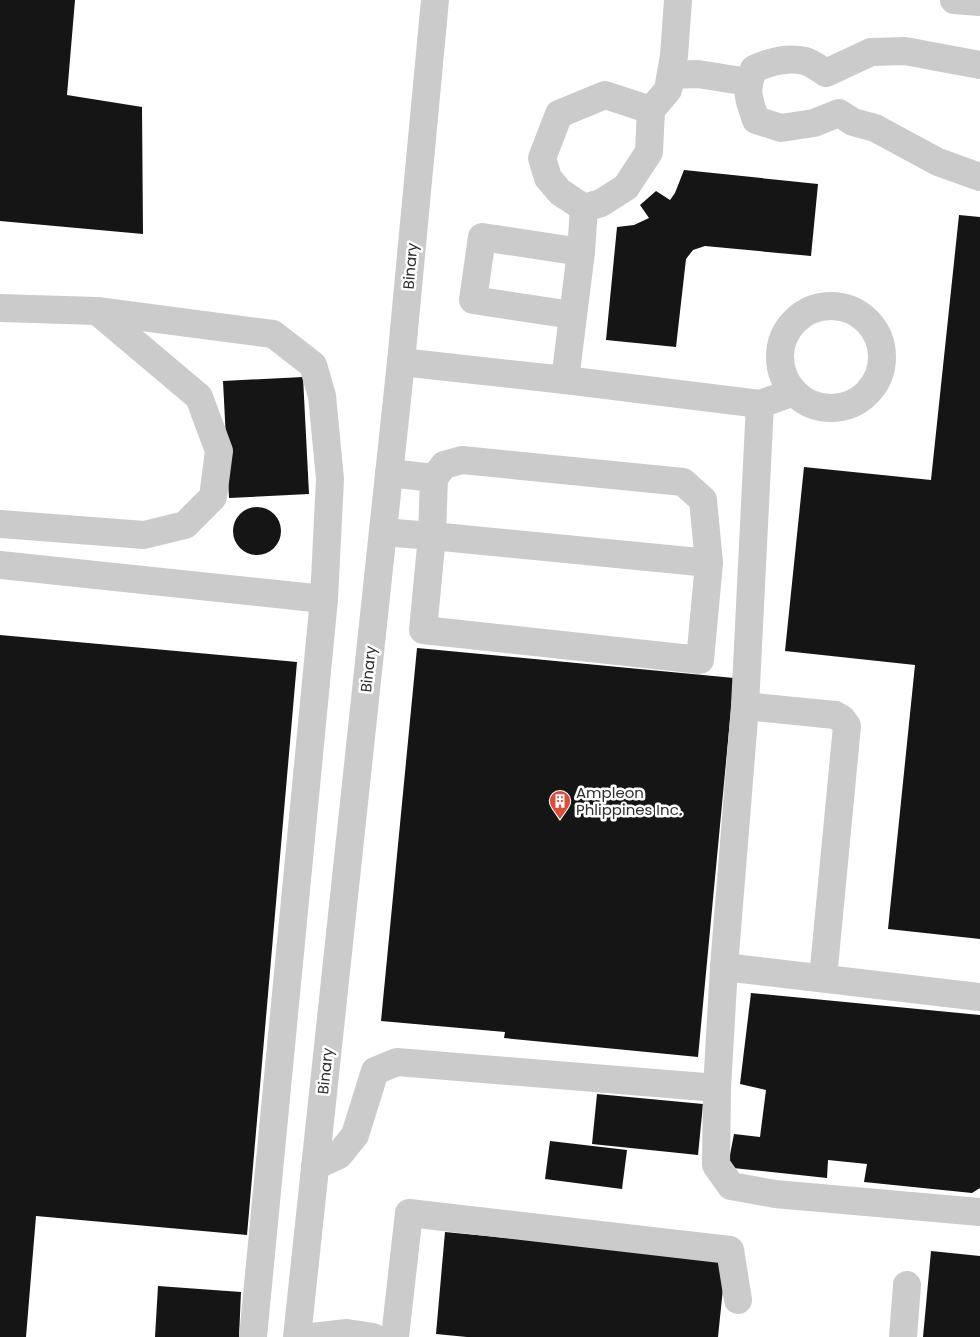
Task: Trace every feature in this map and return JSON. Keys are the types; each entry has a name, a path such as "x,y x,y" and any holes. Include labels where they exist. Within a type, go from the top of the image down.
{"street":[{"name":"Binary","path":"297,1337 401,362 435,0"},
{"path":"584,208 601,203 626,187 649,152 651,110 668,90 671,75 678,0"},
{"path":"954,0 980,2"},
{"path":"826,73 871,52 905,51 980,65"},
{"path":"784,61 806,62 838,81 839,113 814,123 781,128 764,123 756,120 749,100 748,82 754,69 769,63 784,61"},
{"path":"671,75 698,74 748,82"},
{"path":"584,208 560,192 548,178 542,158 558,114 605,94 651,110"},
{"path":"839,113 853,122 875,128 938,162 980,177"},
{"path":"565,380 584,208"},
{"path":"572,315 473,300 482,237 580,252"},
{"path":"0,308 97,311 273,334 314,365 322,396 330,479 324,599 253,1337"},
{"path":"0,524 144,535 184,524 213,497 219,451 199,397 97,311"},
{"path":"401,362 760,404 794,392"},
{"path":"760,404 745,706 724,967 717,1088 716,1165 731,1186 774,1194 980,1212"},
{"path":"462,460 683,482 703,500 709,563 700,660 422,630 432,536 434,478 444,465 462,460"},
{"path":"389,472 434,478"},
{"path":"383,532 709,563"},
{"path":"0,565 324,599"},
{"path":"745,706 834,715 842,719 846,726 823,978"},
{"path":"724,967 980,997"},
{"path":"315,1166 339,1155 355,1135 375,1071 397,1062 717,1088"},
{"path":"395,1337 409,1213 730,1250 738,1300"},
{"path":"903,1337 907,1284"},
{"path":"312,1337 347,1334 373,1337"}],"building":[{"path":"0,0 75,0 67,95 142,107 143,234 0,221"},
{"path":"684,170 818,184 811,256 705,246 693,250 686,259 676,347 606,340 617,227 634,225 649,218 640,205 656,191 670,200 675,193"},
{"path":"959,215 980,217 980,939 888,929 915,665 785,651 804,467 931,480"},
{"path":"303,377 309,494 229,498 223,381"},
{"path":"257,507 266,509 274,514 279,522 281,531 279,540 274,548 266,553 257,555 248,553 240,548 235,540 233,531 235,522 240,514 248,509"},
{"path":"0,635 297,662 247,1235 36,1216 26,1337 0,1337"},
{"name":"Ampleon Phlippines Inc.","path":"417,648 734,678 698,1057 504,1038 505,1032 381,1021"},
{"path":"751,993 980,1015 980,1188 972,1193 864,1182 867,1164 828,1160 827,1178 733,1168 729,1160 734,1134 760,1137 766,1090 740,1084"},
{"path":"597,1094 703,1104 698,1155 592,1144"},
{"path":"550,1141 627,1150 622,1189 545,1179"},
{"path":"445,1232 726,1259 718,1337 467,1337 436,1334"},
{"path":"931,1251 980,1256 980,1337 923,1337"},
{"path":"158,1286 241,1292 239,1337 155,1337"}],"place":[{"name":"Ampleon Phlippines Inc.","path":"560,820"}]}
